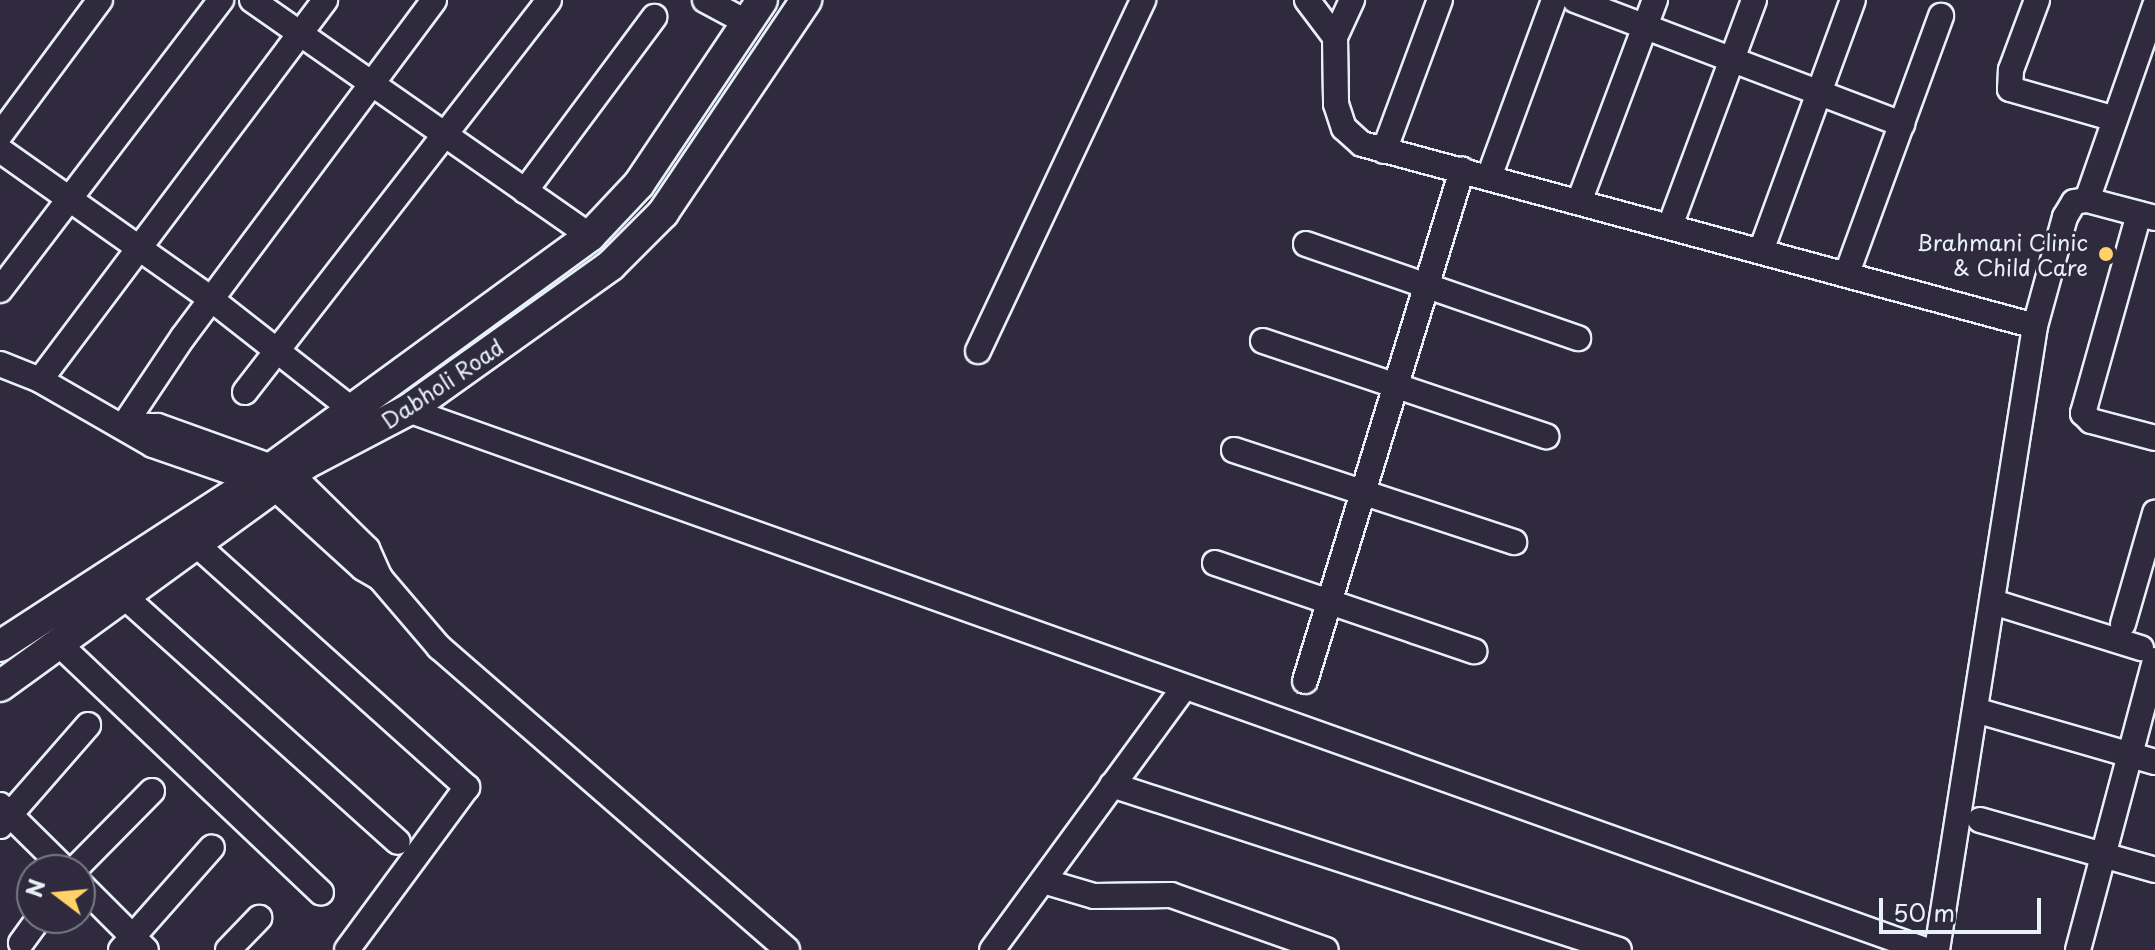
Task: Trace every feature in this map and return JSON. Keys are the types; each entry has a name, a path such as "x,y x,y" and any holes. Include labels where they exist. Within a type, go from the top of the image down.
{"main road":[{"name":"Dabholi Road","path":"0,646 273,477 408,410 642,239 806,0"},
{"name":"Dabholi Road","path":"0,686 197,545 350,408 590,236 639,184 754,11"}],"street":[{"path":"0,135 100,0"},
{"path":"0,290 221,0"},
{"path":"252,0 590,236"},
{"path":"40,380 325,0"},
{"path":"124,425 211,299 434,0"},
{"path":"245,392 549,0"},
{"path":"705,0 754,11"},
{"path":"978,351 1143,0"},
{"path":"1307,0 1335,37"},
{"path":"1352,0 1335,37 1336,104 1344,128 1362,144 2035,326"},
{"path":"1384,151 1440,0"},
{"path":"1489,177 1554,0"},
{"path":"1575,0 1902,124"},
{"path":"1579,202 1655,0"},
{"path":"1670,226 1754,0"},
{"path":"1761,251 1853,0"},
{"path":"2037,0 2011,70 2010,89 2115,119"},
{"path":"2087,200 2155,6"},
{"path":"1847,273 1941,16"},
{"path":"525,191 654,17"},
{"path":"0,150 140,246 350,408"},
{"path":"1305,681 1462,170"},
{"path":"1937,950 2035,326 2065,217 2074,202 2087,200 2147,216 2083,413 2091,421 2155,438"},
{"path":"1306,244 1578,338"},
{"path":"1263,341 1546,436"},
{"path":"0,364 40,380 124,425 153,445 273,477 367,549 380,578 439,647 787,950"},
{"path":"408,410 1183,689 1925,950"},
{"path":"1234,450 1514,542"},
{"path":"2123,624 2155,513"},
{"path":"197,545 467,787 347,950"},
{"path":"1215,563 1474,651"},
{"path":"126,598 398,842"},
{"path":"1993,602 2148,654 2128,754 2078,950"},
{"path":"59,644 321,893"},
{"path":"992,950 1183,689"},
{"path":"1975,710 2155,762"},
{"path":"47,854 3,816 88,725"},
{"path":"1112,785 1619,950"},
{"path":"90,854 152,791"},
{"path":"1980,820 2155,870"},
{"path":"96,902 133,945 212,847"},
{"path":"1043,881 1094,896 1171,895 1326,950"},
{"path":"228,950 259,918"},
{"path":"21,943 27,934"}],"place":[{"name":"Brahmani Clinic & Child Care","path":"2106,254"}]}
